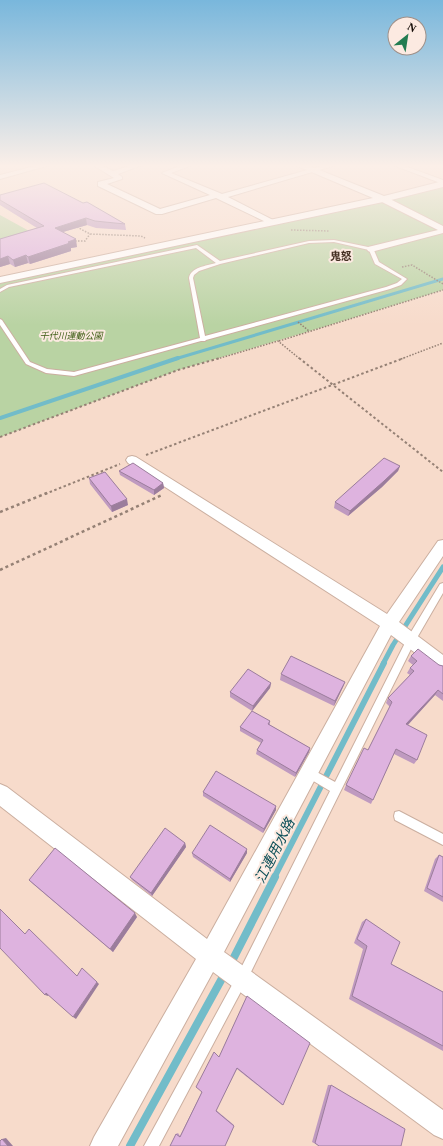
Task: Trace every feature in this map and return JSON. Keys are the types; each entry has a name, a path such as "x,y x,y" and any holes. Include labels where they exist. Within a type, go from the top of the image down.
{"street":[{"path":"263,218 270,222"},
{"path":"0,280 287,218"},
{"path":"421,218 443,230"},
{"path":"371,250 443,230"},
{"path":"132,460 389,624 443,664"},
{"path":"103,1146 210,956 389,624 443,545"},
{"path":"0,794 210,956 443,1126"}],"lane":[{"path":"0,321 28,364 46,370 74,374 203,340 399,284 405,279 377,263 371,250 334,242 309,242 219,263 197,270 192,274 191,278 203,340"},
{"path":"0,291 7,286 197,246 219,263"},
{"path":"151,1146 242,978 411,640 443,586"},
{"path":"309,773 336,788"},
{"path":"399,816 443,840"}],"path":[{"path":"72,224 90,234 141,236 147,239"},
{"path":"287,230 325,230 332,232"},
{"path":"74,241 85,241 90,234"},
{"path":"0,436 178,370 443,290"},
{"path":"278,341 443,472"},
{"path":"0,512 132,460 443,343"},
{"path":"0,570 177,488"}],"green space":[{"path":"0,218 6,218 31,232 0,242"},
{"name":"千代川運動公園","path":"284,218 443,218 443,290 178,370 0,437 0,280"}],"building":[{"path":"31,218 85,218 55,228 76,239 68,242 70,243 28,257 26,255 13,260 8,256 0,259 0,239 44,226"},
{"path":"87,218 115,218 125,224 95,221"},
{"path":"384,458 400,466 350,511 335,502"},
{"path":"133,463 163,483 154,490 119,471"},
{"path":"105,472 127,499 111,506 89,478"},
{"path":"418,649 439,665 443,666 443,694 438,690 406,724 427,735 417,760 396,749 373,800 346,785 364,748 368,750 392,702 388,698 414,671 410,668 417,661 411,656"},
{"path":"291,656 345,682 335,701 281,674"},
{"path":"248,669 271,683 253,706 230,692"},
{"path":"252,711 270,721 268,724 310,748 296,773 257,750 263,740 240,727"},
{"path":"216,771 276,806 264,829 203,792"},
{"path":"210,825 247,849 230,879 192,853"},
{"path":"165,828 185,843 151,893 130,877"},
{"path":"55,848 135,913 110,949 29,880"},
{"path":"439,855 443,857 443,897 427,888"},
{"path":"0,909 25,934 29,929 77,976 82,968 97,982 73,1017 46,993 45,995 0,948"},
{"path":"366,919 400,942 391,964 443,992 443,1046 352,996 367,946 357,939"},
{"path":"247,996 310,1043 283,1105 237,1068 216,1111 234,1126 225,1146 170,1146 176,1134 180,1137 202,1092 196,1087 214,1052 219,1057"},
{"path":"331,1085 405,1129 401,1146 319,1146 315,1143"},
{"path":"2,1139 8,1146 0,1146 0,1141"}],"waterway":[{"path":"175,359 443,279"},
{"path":"0,418 175,359"},
{"name":"江連用水路","path":"383,664 393,645 443,567"},
{"name":"江連用水路","path":"274,878 384,663"},
{"name":"江連用水路","path":"230,965 275,877"},
{"name":"江連用水路","path":"130,1146 225,973"}],"district":[{"name":"鬼怒","path":"341,256"}]}
